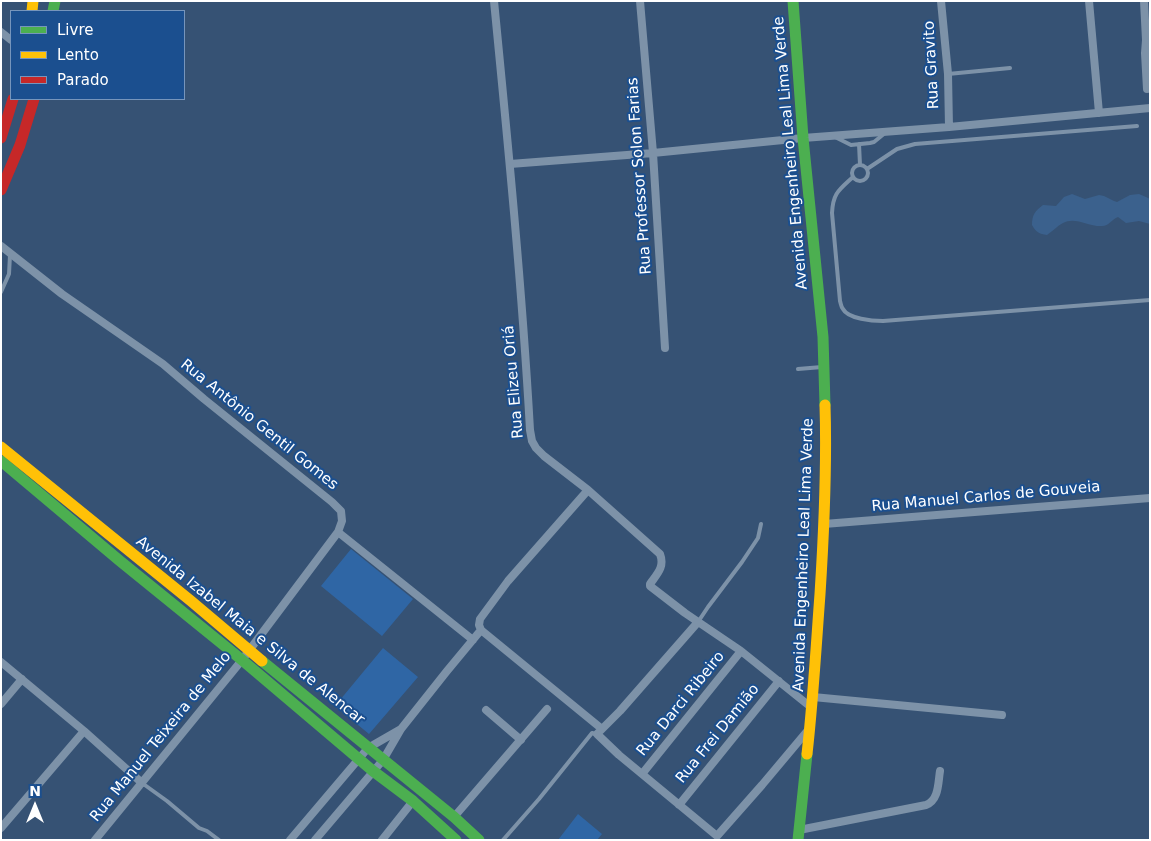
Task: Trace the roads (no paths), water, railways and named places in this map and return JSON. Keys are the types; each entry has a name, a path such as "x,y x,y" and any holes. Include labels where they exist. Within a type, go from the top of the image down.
{"main road":[{"name":"Avenida Engenheiro Leal Lima Verde","path":"793,1 803,138 823,337 826,456 824,524 813,702 798,835"},
{"path":"1,138 13,100"},
{"path":"1,190 20,144 34,100"},
{"name":"Avenida Izabel Maia e Silva de Alencar","path":"1,447 191,601 245,655 333,737 413,802 451,838"},
{"name":"Avenida Izabel Maia e Silva de Alencar","path":"1,461 182,612 245,655 342,727 454,817 479,840"},
{"path":"182,612 191,601"},
{"path":"333,737 342,727"}],"street":[{"name":"Rua Elizeu Oriá","path":"494,1 510,164 532,441 544,456 588,490 660,554 662,568 650,586 698,622"},
{"name":"Rua Professor Solon Farias","path":"640,1 653,153 665,348"},
{"name":"Rua Gravito","path":"941,1 948,74 949,127"},
{"path":"1089,1 1099,113"},
{"path":"1144,1 1148,42 1145,53 1147,89"},
{"path":"510,164 653,153 1150,108"},
{"name":"Rua Antônio Gentil Gomes","path":"1,246 62,294 163,364 332,502 341,511 342,521 338,532"},
{"path":"588,490 508,581 480,618 479,625 481,630 600,732 619,755 719,838 810,728"},
{"name":"Rua Manuel Carlos de Gouveia","path":"824,524 1150,498"},
{"path":"338,532 473,640"},
{"name":"Rua Manuel Teixeira de Melo","path":"95,840 245,655 338,532"},
{"path":"600,732 698,622 779,682 813,702 1002,715"},
{"path":"315,840 383,760 402,729 481,630"},
{"name":"Rua Darci Ribeiro","path":"642,774 741,652"},
{"path":"1,662 84,731 142,783"},
{"path":"1,704 22,679"},
{"name":"Rua Frei Damião","path":"679,804 779,682"},
{"path":"454,817 547,709"},
{"path":"486,710 521,740"},
{"path":"302,840 293,837 368,748 402,729"},
{"path":"1,828 84,731"},
{"path":"798,835 931,803 936,798 940,771"},
{"path":"382,840 413,802"}],"lane":[{"path":"948,74 1010,68"},
{"path":"866,168 897,150 915,144 1137,126"},
{"path":"833,136 846,143 859,144 874,142 886,132"},
{"path":"859,144 860,165"},
{"path":"853,177 859,181 866,179 868,172 866,168 860,165 854,167 853,177 836,193 832,205 832,213 840,301 847,314 854,317 883,322 1150,300"},
{"path":"1,292 9,274 10,253"},
{"path":"798,369 824,367"},
{"path":"698,622 758,538 761,524"},
{"path":"503,840 592,734 600,732"},
{"path":"142,783 199,828 219,840"}]}
